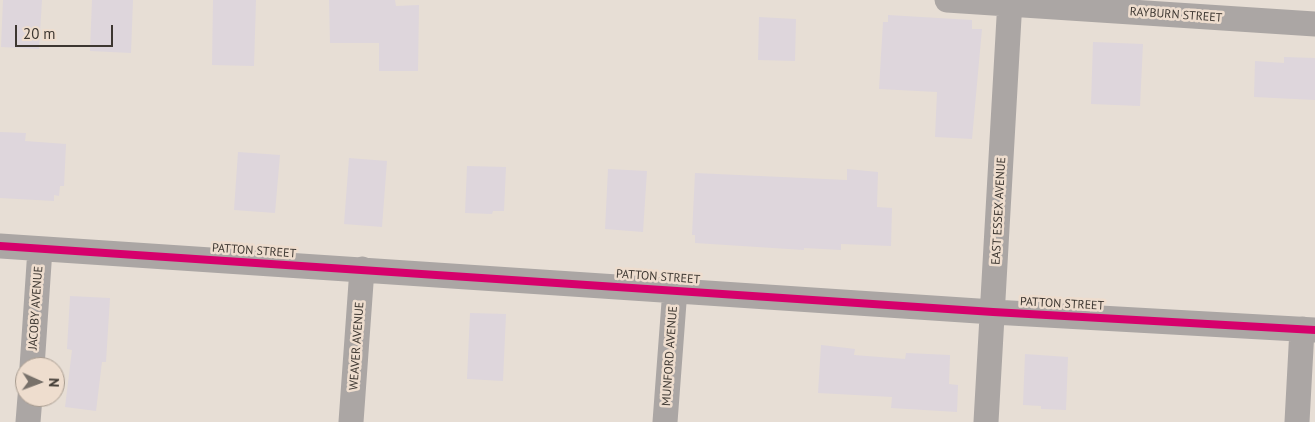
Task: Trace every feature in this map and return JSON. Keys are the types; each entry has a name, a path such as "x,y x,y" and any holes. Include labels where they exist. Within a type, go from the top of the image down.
{"street":[{"name":"RAYBURN STREET","path":"947,0 1010,2 1315,24"},
{"name":"EAST ESSEX AVENUE","path":"986,422 1010,2"},
{"name":"PATTON STREET","path":"0,246 993,312 1309,329"},
{"name":"JACOBY AVENUE","path":"33,357 40,249"},
{"name":"WEAVER AVENUE","path":"351,422 362,269"},
{"name":"MUNFORD AVENUE","path":"665,422 675,290"},
{"path":"1297,422 1309,329"},
{"path":"28,422 29,407"}],"building":[{"path":"3,0 42,0 39,49 1,47"},
{"path":"92,0 133,0 131,53 90,51"},
{"path":"213,0 256,0 254,66 212,65"},
{"path":"329,0 395,0 396,6 419,5 418,71 379,71 379,43 330,43"},
{"path":"888,15 972,20 972,29 982,29 972,139 935,137 937,92 879,89 883,22 888,22"},
{"path":"759,17 796,19 795,61 758,60"},
{"path":"1093,42 1143,44 1140,106 1091,104"},
{"path":"1284,57 1315,58 1315,100 1254,97 1255,61 1284,63"},
{"path":"0,132 26,133 25,141 66,144 64,186 60,186 59,196 54,195 54,201 0,198"},
{"path":"238,152 280,155 275,213 234,210"},
{"path":"349,158 387,161 382,227 344,224"},
{"path":"467,166 506,167 504,211 493,211 492,214 465,213"},
{"path":"608,169 647,171 643,232 605,229"},
{"path":"847,169 878,172 877,207 892,208 891,246 841,244 841,250 804,248 804,250 695,243 695,235 692,235 695,173 847,180"},
{"path":"70,296 110,298 106,362 102,362 96,411 65,407 72,350 67,349"},
{"path":"470,313 506,314 503,381 467,379"},
{"path":"821,345 855,349 854,355 905,359 906,353 950,355 949,384 958,385 957,412 891,408 892,397 818,393"},
{"path":"1025,354 1068,357 1066,410 1041,409 1041,406 1023,405"}],"cycle path":[{"path":"0,246 993,312 1315,330"}]}
